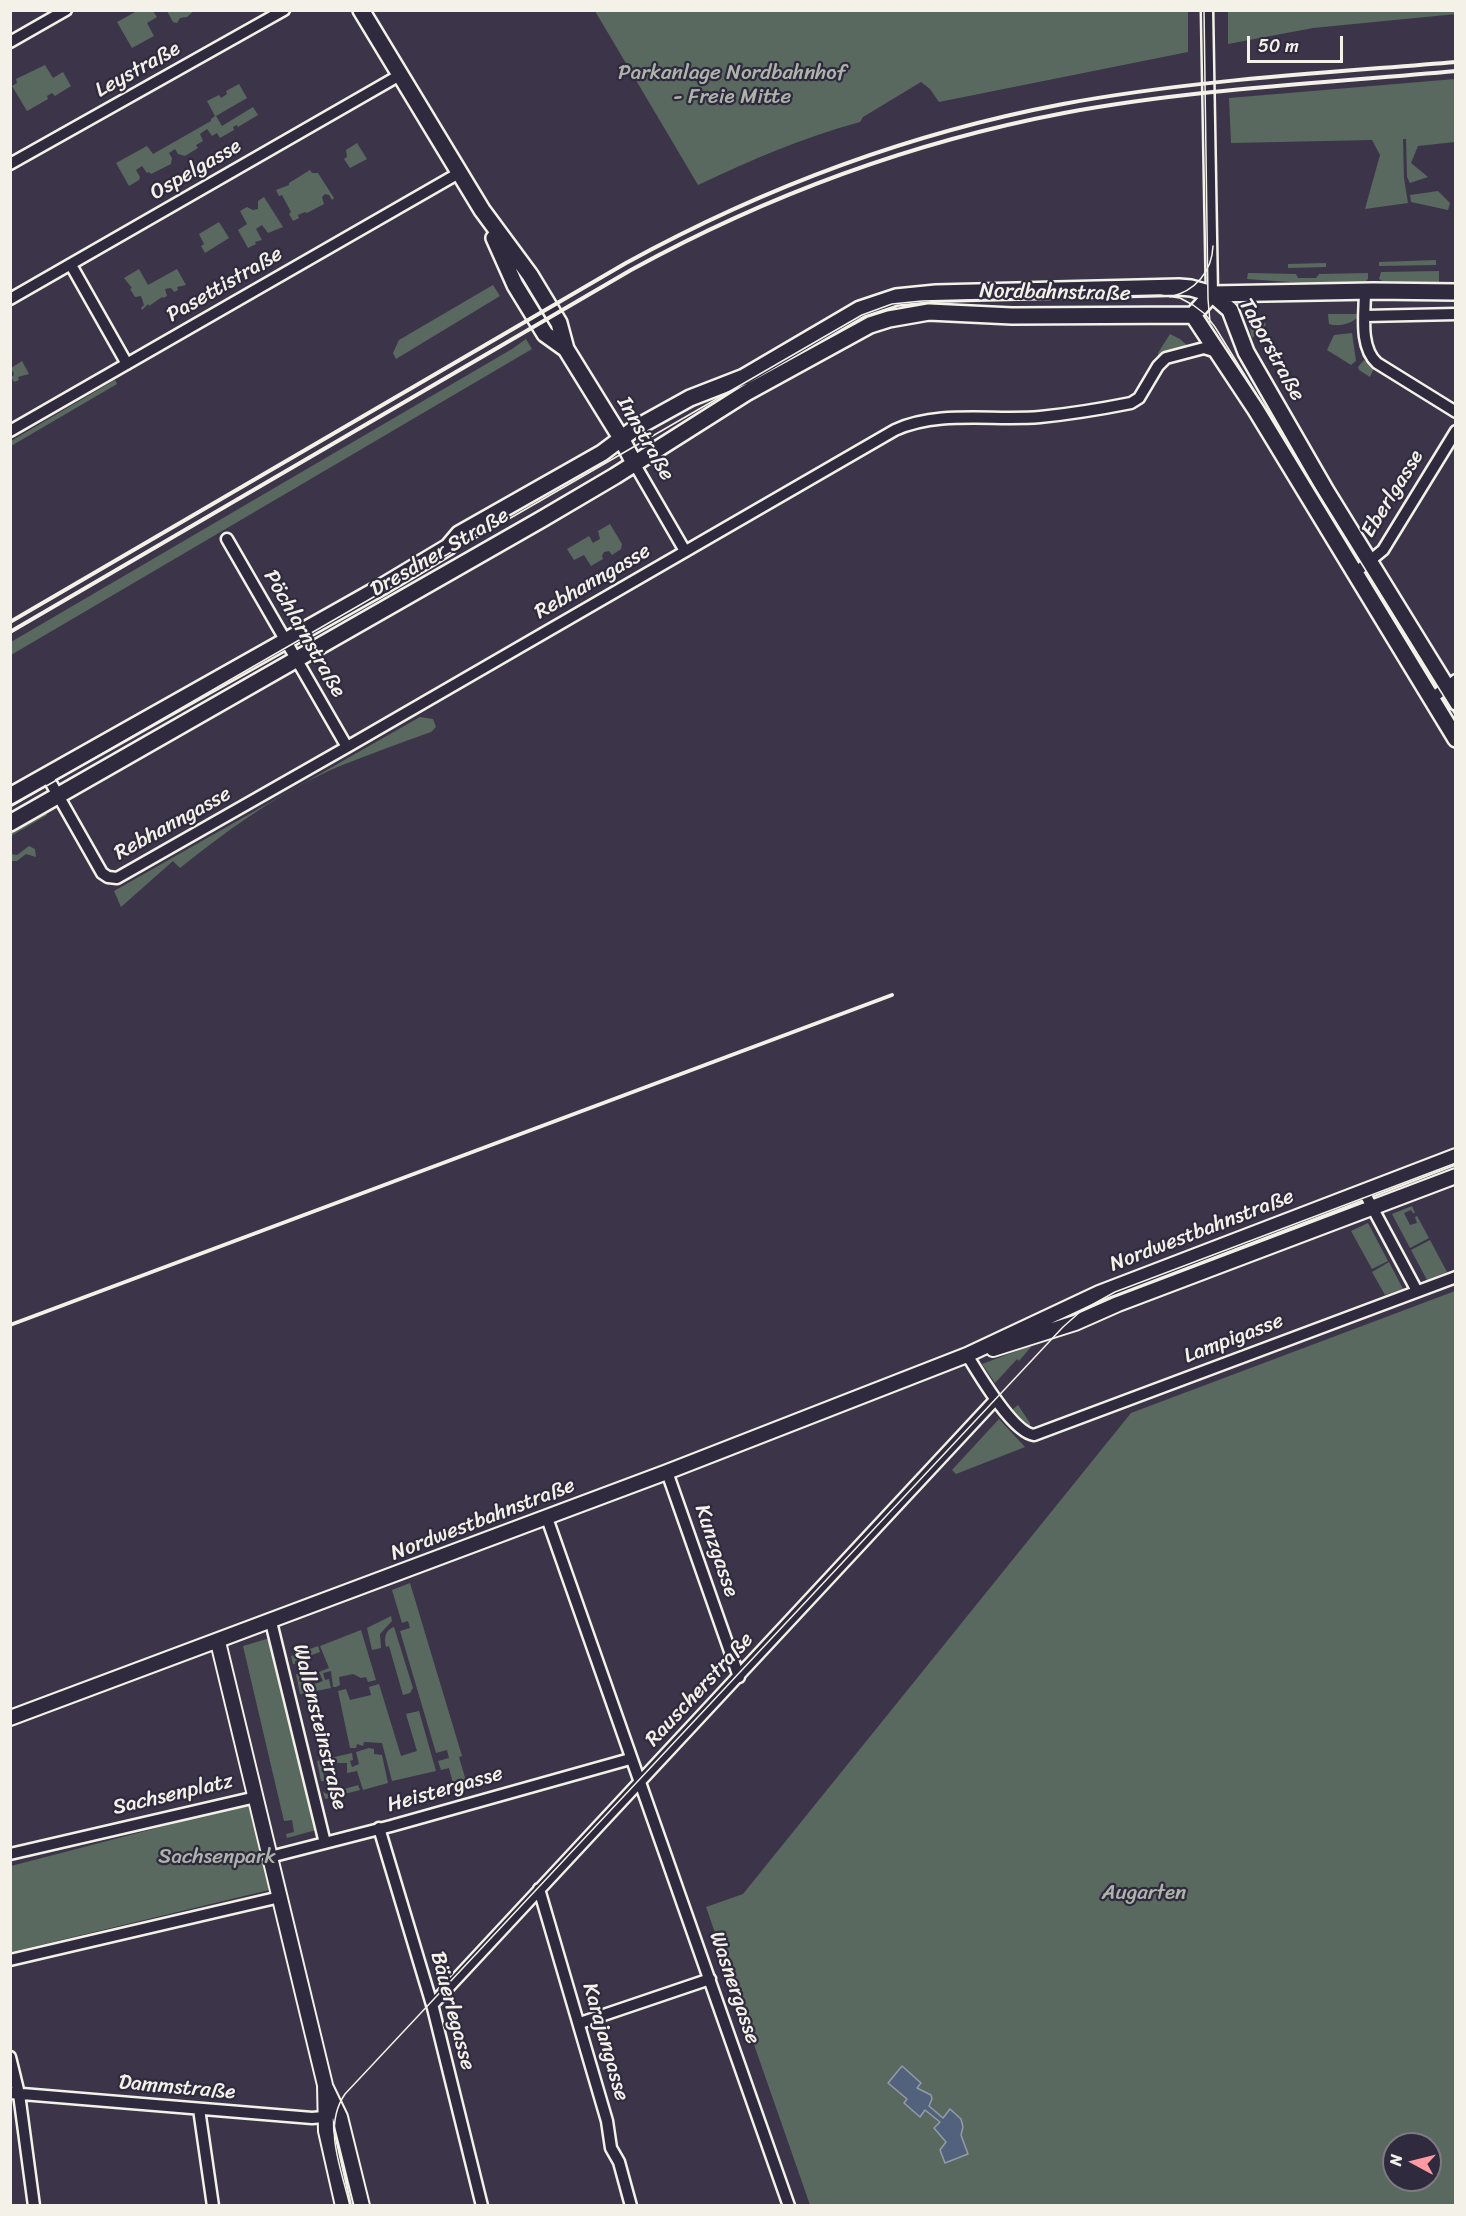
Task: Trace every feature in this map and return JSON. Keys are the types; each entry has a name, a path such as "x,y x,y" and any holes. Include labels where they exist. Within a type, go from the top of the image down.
{"main road":[{"name":"Innstraße","path":"361,10 482,210 530,275 560,323 566,349 634,463"},
{"name":"Nordbahnstraße","path":"883,300 912,294 1179,287 1212,294 1455,292"},
{"path":"1193,315 1212,294"},
{"name":"Taborstraße","path":"1212,294 1230,310 1246,352 1369,562 1451,684 1455,702"},
{"name":"Dresdner Straße","path":"10,796 430,558 448,547 459,534 602,453 621,438 690,398 744,377 860,309 883,300"},
{"name":"Nordbahnstraße","path":"889,319 929,312 1012,316 1193,315"},
{"name":"Taborstraße","path":"1193,315 1256,410 1455,739"},
{"name":"Dresdner Straße","path":"10,823 543,519 746,393 870,325 889,319"}],"street":[{"path":"10,42 66,10"},
{"name":"Leystraße","path":"10,164 284,10"},
{"name":"Taborstraße","path":"1207,10 1212,294"},
{"name":"Ospelgasse","path":"10,299 400,75"},
{"name":"Pasettistraße","path":"10,432 459,173"},
{"path":"71,265 127,364"},
{"path":"1365,291 1367,347 1372,358 1455,412"},
{"path":"1365,316 1455,314"},
{"name":"Rebhanngasse","path":"47,776 102,873 108,877 117,878 909,424 932,419 1040,417 1131,403 1139,398 1158,366 1166,358 1204,348 1218,353"},
{"name":"Eberlgasse","path":"1355,573 1383,550 1455,431"},
{"name":"Innstraße","path":"634,463 686,551"},
{"name":"Pöchlarnstraße","path":"227,539 295,660 348,747"},
{"path":"1431,699 1451,684"},
{"name":"Nordwestbahnstraße","path":"10,1718 667,1472 967,1355 1099,1293 1455,1156"},
{"name":"Nordwestbahnstraße","path":"967,1355 1009,1346 1075,1323 1118,1304 1455,1176"},
{"path":"1364,1192 1417,1291"},
{"name":"Lampigasse","path":"995,1400 1026,1433 1038,1434 1455,1277"},
{"path":"967,1355 995,1400"},
{"name":"Rauscherstraße","path":"432,2005 995,1400"},
{"name":"Kunzgasse","path":"667,1472 739,1677"},
{"name":"Wasnergasse","path":"547,1518 789,2205"},
{"name":"Wallensteinstraße","path":"271,1622 325,1843"},
{"path":"218,1642 256,1797"},
{"name":"Heistergasse","path":"270,1857 630,1759"},
{"name":"Sachsenplatz","path":"10,1854 256,1797 280,1897"},
{"name":"Bäuerlegasse","path":"379,1828 432,2005 482,2205"},
{"name":"Karajangasse","path":"539,1889 580,2023 609,2129 611,2148 619,2162 631,2205"},
{"path":"10,1960 280,1897 325,2085 338,2109 362,2205"},
{"path":"580,2023 710,1979"},
{"path":"10,2056 34,2205"},
{"path":"325,2085 324,2117 343,2205"},
{"name":"Dammstraße","path":"15,2093 324,2117"},
{"path":"199,2109 213,2205"},
{"path":"324,2117 338,2109"}],"green space":[{"path":"195,10 187,17 180,18 177,23 173,22 167,11"},
{"path":"1455,10 1456,14 1313,28 1228,44 1228,11"},
{"path":"137,11 153,11 157,17 147,23 154,36 132,48 117,22"},
{"name":"Parkanlage Nordbahnhof - Freie Mitte","path":"595,11 1188,11 1188,52 939,102 930,89 921,82 863,117 860,122 778,150 698,185"},
{"path":"45,65 53,78 63,72 71,86 55,96 52,93 47,96 48,99 27,111 12,86 17,83 16,79"},
{"path":"1455,79 1455,142 1418,146 1411,163 1428,177 1410,183 1407,177 1406,139 1403,139 1404,178 1408,203 1365,209 1380,155 1372,140 1231,143 1229,98"},
{"path":"239,84 247,98 216,116 222,126 253,107 258,115 238,127 237,125 233,127 234,130 220,138 217,133 212,136 207,129 200,134 203,141 196,145 198,148 185,156 178,154 175,149 169,153 172,158 171,164 151,174 147,173 142,166 136,170 140,177 139,180 129,186 116,163 147,146 153,154 211,121 215,116 207,101 219,95 221,98 227,94 226,91"},
{"path":"357,143 367,159 350,168 344,159 347,157 346,150"},
{"path":"310,170 312,173 318,173 334,198 332,200 329,195 325,194 322,197 324,204 298,215 299,218 293,221 282,195 279,196 276,190 289,185"},
{"path":"1438,191 1450,203 1448,210 1411,202 1410,195"},
{"path":"264,197 283,227 268,233 262,225 256,229 262,240 248,248 238,230 247,224 240,211 247,207 253,210 258,209 258,201"},
{"path":"219,222 229,238 205,253 199,234"},
{"path":"1436,260 1436,265 1379,266 1379,262"},
{"path":"1326,263 1326,267 1288,268 1288,264"},
{"path":"139,269 148,285 177,269 186,285 177,287 178,290 174,292 171,288 165,289 167,296 149,306 148,304 142,310 144,305 141,296 135,297 130,289 132,288 124,278"},
{"path":"1439,271 1439,285 1379,279 1381,272"},
{"path":"1248,273 1296,274 1298,278 1316,278 1319,274 1368,273 1368,279 1365,282 1304,283 1247,279"},
{"path":"493,285 500,296 396,359 393,353 399,340"},
{"path":"1328,314 1357,314 1357,318 1344,324 1332,325 1329,324"},
{"path":"1265,323 1266,325 1252,338 1249,326"},
{"path":"1352,333 1356,361 1351,365 1327,350 1334,335"},
{"path":"1170,334 1190,348 1164,354 1158,358 1158,353"},
{"path":"526,339 532,349 11,655 11,642"},
{"path":"1364,360 1374,368 1370,377 1359,370 1358,367"},
{"path":"22,361 29,374 18,377 19,380 14,382 11,377 14,375 11,368"},
{"path":"115,380 117,384 11,446 11,441"},
{"path":"610,524 622,544 621,549 612,555 609,551 604,552 603,559 591,566 584,555 574,560 567,549 589,536 593,543 600,539 598,531"},
{"path":"420,717 433,719 436,727 431,732 340,766 276,799 217,839 180,868 173,861 121,907 114,891"},
{"path":"45,811 47,815 11,836 10,831"},
{"path":"29,846 35,849 36,857 26,854 17,861 11,861 11,854 17,855"},
{"path":"1412,1206 1415,1213 1411,1210 1404,1213 1410,1225 1417,1223 1415,1217 1417,1216 1429,1238 1410,1248 1392,1214"},
{"path":"1368,1223 1388,1261 1372,1269 1351,1231"},
{"path":"1430,1240 1447,1272 1427,1280 1411,1250"},
{"path":"1389,1262 1403,1289 1385,1295 1372,1272"},
{"name":"Augarten","path":"1455,1291 1455,2205 810,2205 706,1907 743,1894 1131,1413"},
{"path":"1030,1346 1019,1361 1017,1359 995,1383 982,1364"},
{"path":"1018,1405 1030,1423 1030,1427 1012,1410"},
{"path":"999,1419 1025,1447 956,1474 952,1470"},
{"path":"410,1583 462,1756 459,1757 468,1788 455,1791 449,1768 441,1770 438,1761 449,1758 447,1750 436,1753 400,1631 410,1628 408,1621 402,1623 392,1590"},
{"path":"391,1616 392,1621 380,1634 381,1648 372,1650 367,1628"},
{"path":"394,1627 413,1688 410,1693 403,1695 389,1646 386,1647 385,1644 387,1632"},
{"path":"361,1630 376,1680 368,1682 366,1677 361,1678 353,1674 339,1677 340,1685 333,1687 331,1671 323,1673 325,1680 329,1679 331,1688 300,1694 296,1674 306,1687 323,1681 319,1672 329,1668 320,1646"},
{"path":"270,1638 316,1830 287,1838 286,1834 294,1832 292,1820 284,1821 243,1646"},
{"path":"318,1646 320,1652 295,1661 293,1664 291,1656"},
{"path":"379,1684 401,1756 417,1751 406,1714 419,1711 436,1771 392,1781 382,1743 364,1742 363,1746 357,1744 356,1748 350,1748 338,1691 346,1689 350,1700 371,1695 369,1687"},
{"path":"369,1748 374,1749 374,1754 382,1755 388,1783 363,1790 357,1771 347,1773 347,1763 332,1763 331,1766 323,1768 324,1781 321,1781 317,1761 352,1753 353,1760 350,1761 352,1767 359,1764 356,1752"},
{"path":"358,1785 360,1790 325,1799 323,1792 327,1794"},
{"name":"Sachsenpark","path":"249,1804 269,1890 11,1952 11,1866"}],"water":[{"path":"902,2066 921,2083 917,2088 931,2095 929,2106 943,2118 950,2109 961,2119 963,2127 961,2135 968,2154 945,2163 940,2150 946,2142 934,2128 940,2122 925,2110 920,2117 904,2103 907,2099 888,2083"}],"tram line":[{"path":"1204,10 1210,322"},
{"path":"1170,297 1187,290 1206,272 1213,246"},
{"path":"10,807 862,315 892,304 922,301 1160,295 1180,298 1205,314 1456,716"},
{"path":"350,2206 334,2134 338,2107 345,2094 1063,1327 1081,1311 1115,1292 1456,1163"}],"railway":[{"path":"10,622 626,263 731,211 838,166 949,131 1063,104 1160,89 1259,78 1456,62"},
{"path":"10,632 631,270 682,243 787,195 951,139 1064,113 1210,92 1456,71"},
{"path":"10,1325 892,995"}]}
